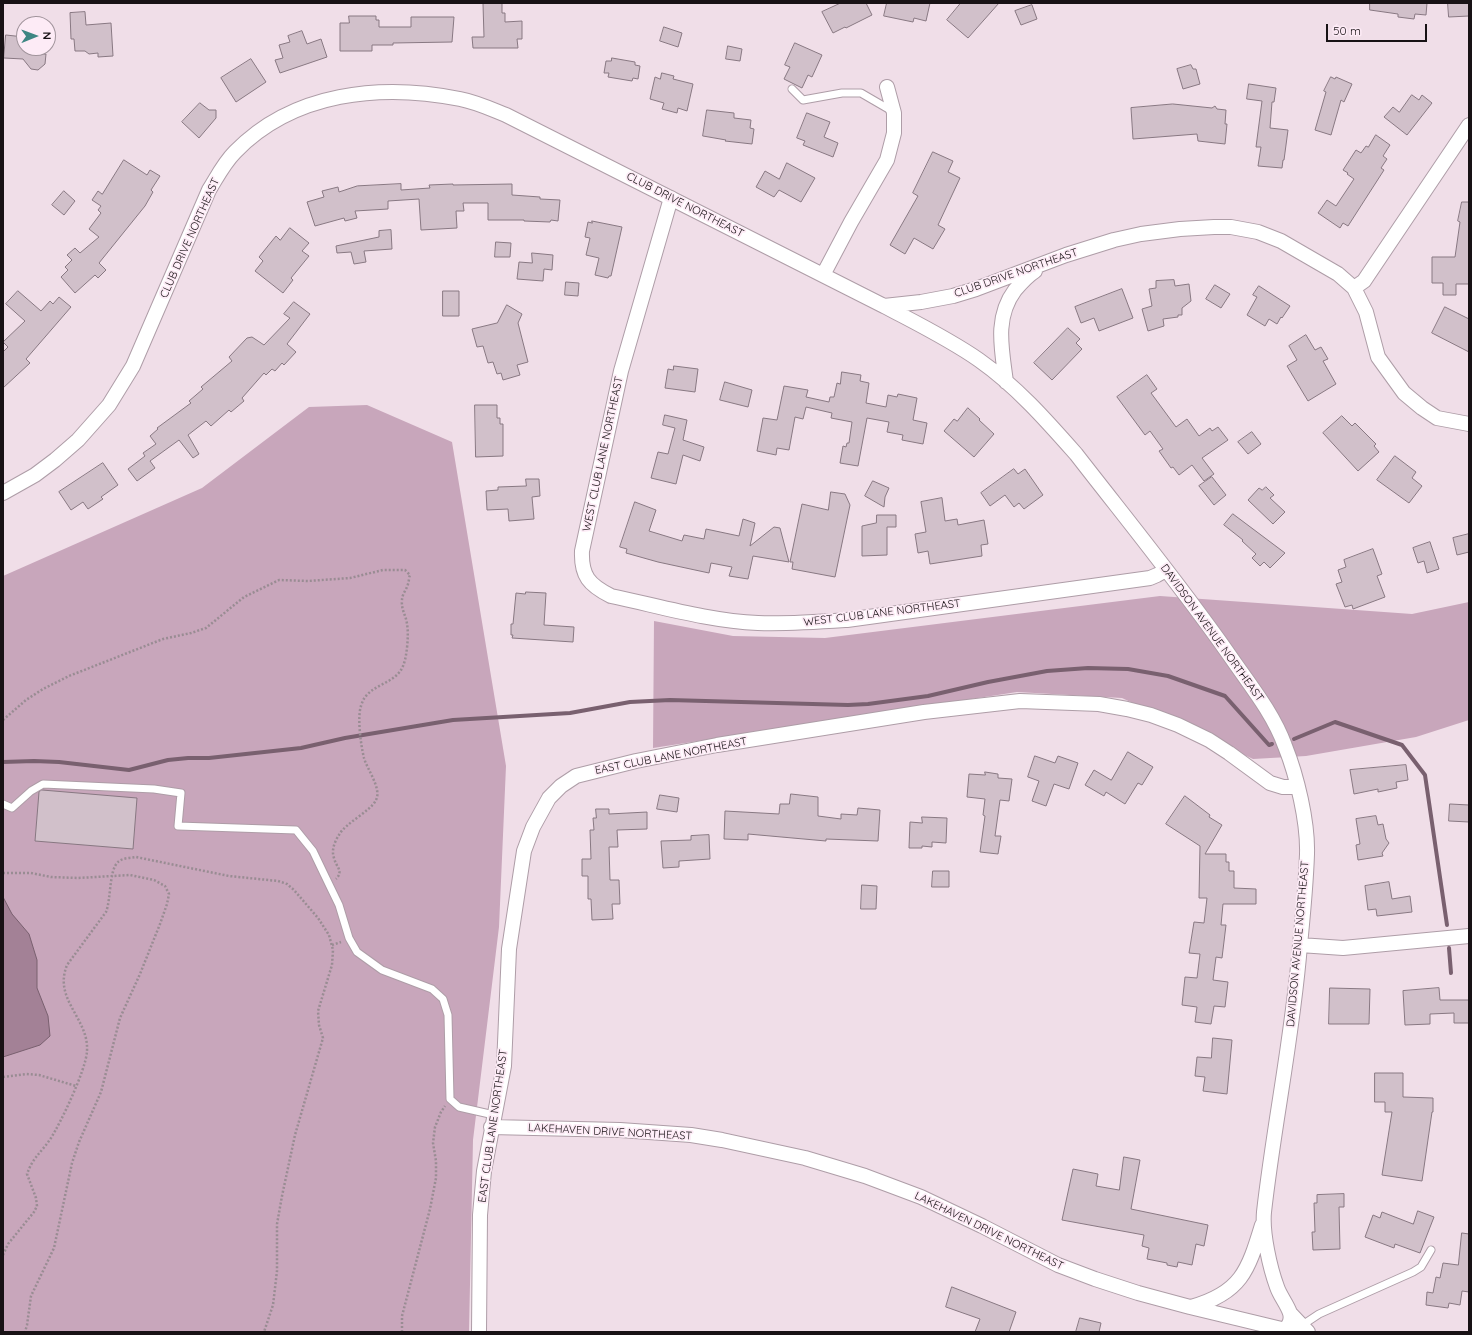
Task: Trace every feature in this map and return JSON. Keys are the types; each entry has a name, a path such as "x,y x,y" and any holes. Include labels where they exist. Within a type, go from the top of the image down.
{"street":[{"path":"823,275 851,222 887,160 894,133 894,113 887,87"},
{"name":"CLUB DRIVE NORTHEAST","path":"3,493 35,475 55,460 78,440 109,405 133,366 209,190 221,169 234,153 250,138 277,120 299,108 330,98 361,93 418,93 461,99 484,106 506,115 884,306 921,302 953,296 1079,251 1114,240 1142,234 1187,228 1214,227 1231,227 1258,232 1281,241 1338,274 1354,288 1366,312 1378,357 1404,393 1437,418 1469,424"},
{"path":"1354,288 1364,281 1469,125"},
{"name":"WEST CLUB LANE NORTHEAST","path":"671,198 621,371 582,551 584,572 589,582 597,589 611,596 712,618 757,623 803,624 847,620 1150,578 1166,570"},
{"path":"1006,382 1000,338 1004,309 1010,296 1021,282 1032,272 1049,262"},
{"name":"DAVIDSON AVENUE NORTHEAST","path":"884,306 952,343 980,361 1006,382 1051,425 1076,454 1217,638 1258,696 1274,722 1285,746 1297,787 1304,821 1307,852 1296,985 1271,1152 1263,1220 1252,1257 1236,1284 1222,1295 1209,1302 1190,1307"},
{"name":"EAST CLUB LANE NORTHEAST","path":"479,1332 480,1215 484,1171 504,1066 509,949 524,851 533,827 549,798 561,786 576,776 636,761 717,745 924,712 1020,701 1099,704 1151,715 1178,725 1209,740 1270,783 1282,787 1297,787"},
{"path":"1300,945 1343,948 1469,936"},
{"name":"LAKEHAVEN DRIVE NORTHEAST","path":"493,1121 691,1135 722,1140 805,1158 865,1176 921,1196 1058,1265 1138,1293 1190,1307 1294,1330"},
{"name":"DAVIDSON AVENUE NORTHEAST","path":"1263,1220 1272,1273 1290,1313 1289,1324 1294,1330"}],"lane":[{"path":"792,89 803,100 842,93 861,93 894,113"},
{"path":"3,804 12,808 31,791 43,784 154,789 182,793 178,826 296,830 313,851 339,905 349,938 358,952 382,970 432,989 443,999 448,1015 450,1099 459,1107 493,1121"},
{"path":"1294,1330 1319,1314 1413,1272 1421,1267 1431,1250"}],"path":[{"path":"3,720 26,700 43,688 69,676 163,639 206,628 244,597 279,580 308,581 350,578 383,570 405,570 410,575 402,598 402,610 407,623 407,647 403,666 394,677 369,692 363,698 360,708 360,730 364,759 379,792 376,801 339,833 333,850 334,858 340,871 340,876 329,883"},
{"path":"3,1255 8,1244 34,1212 37,1206 36,1198 27,1174 34,1158 50,1139 61,1119 81,1073 87,1052 86,1037 65,992 63,975 67,965 106,912 109,905 113,870 117,862 136,857 229,876 278,881 287,884 294,890 318,918 330,935 333,950 332,965 318,1011 319,1025 323,1038 295,1135 282,1196 277,1224 277,1271 273,1305 264,1332"},
{"path":"3,873 31,873 51,877 78,878 130,875 154,880 165,886 169,894 167,904 140,974 120,1018 101,1092 79,1142 72,1163 54,1248 31,1296 25,1332"},
{"path":"3,1077 26,1074 76,1086"},
{"path":"402,1332 402,1316 428,1216 436,1178 436,1160 433,1143 434,1127 441,1112 450,1099"}],"shaded area":[{"path":"367,405 452,442 506,766 499,927 473,1140 469,1332 3,1332 3,576 202,488 309,407"},
{"path":"1160,596 1412,614 1469,602 1469,720 1416,737 1306,756 1253,759 1122,698 1017,692 653,748 654,621 733,636 825,638"},
{"path":"3,897 12,914 29,934 37,960 37,988 48,1016 50,1036 40,1045 3,1057"}],"building":[{"path":"502,3 502,13 505,13 505,22 522,21 522,39 517,39 518,48 473,48 472,37 484,37 483,4"},
{"path":"841,3 866,3 872,15 833,33 822,12"},
{"path":"887,3 930,3 926,21 914,18 913,22 884,16"},
{"path":"961,3 999,3 968,38 947,20"},
{"path":"1370,3 1427,3 1426,15 1415,14 1414,19 1398,17 1398,14 1370,10"},
{"path":"1448,3 1469,3 1469,16 1449,17"},
{"path":"1032,5 1037,19 1021,25 1015,11"},
{"path":"85,12 86,25 111,23 113,56 98,57 98,53 89,54 85,51 75,51 74,39 71,39 70,13"},
{"path":"349,16 376,16 376,20 379,20 379,27 411,27 411,17 454,17 452,42 393,43 393,45 372,45 372,51 340,51 340,23 349,23"},
{"path":"664,27 682,33 678,47 660,41"},
{"path":"302,31 307,44 321,39 327,57 280,73 275,60 283,58 279,45 290,42 288,36"},
{"path":"6,35 16,36 16,56 46,56 45,64 38,70 31,69 23,59 4,58"},
{"path":"795,43 822,55 812,77 808,75 802,88 784,79 790,67 785,65"},
{"path":"728,46 742,49 740,61 726,59"},
{"path":"612,58 635,62 635,65 640,66 638,79 633,78 632,81 608,77 609,73 604,73 606,61 611,61"},
{"path":"251,59 266,82 236,102 221,78"},
{"path":"1191,65 1193,69 1196,69 1200,84 1183,89 1177,69"},
{"path":"662,73 674,76 673,79 693,84 687,111 678,108 677,113 662,109 664,103 650,99 655,77 660,79"},
{"path":"1331,77 1335,79 1336,77 1352,84 1344,102 1341,100 1331,135 1315,130 1326,92 1324,91"},
{"path":"1249,84 1276,88 1274,102 1272,102 1270,128 1288,130 1282,168 1258,166 1261,147 1256,147 1262,101 1247,99"},
{"path":"1412,95 1419,100 1422,95 1432,103 1407,135 1384,117 1393,107 1399,112"},
{"path":"200,103 209,110 216,110 216,118 199,138 182,122"},
{"path":"1173,104 1212,108 1215,106 1217,109 1226,110 1225,124 1227,124 1225,144 1198,141 1197,134 1133,139 1131,108"},
{"path":"707,110 734,113 734,118 751,120 750,128 754,129 752,144 725,141 726,140 703,136"},
{"path":"807,113 830,122 824,137 838,143 833,157 803,145 805,141 797,138"},
{"path":"1376,135 1390,145 1383,156 1387,159 1381,168 1384,170 1348,226 1343,223 1340,228 1318,213 1327,200 1336,206 1354,179 1343,170 1356,150 1361,153 1366,146 1368,147"},
{"path":"933,152 953,161 948,172 960,178 938,225 945,229 933,249 914,238 905,254 890,245 918,196 913,193"},
{"path":"124,160 147,175 150,170 160,176 151,190 153,192 145,206 99,263 106,270 98,278 95,275 75,293 61,277 68,270 65,267 72,260 67,255 75,248 80,253 99,237 89,229 101,213 98,210 101,206 92,200 98,191 102,194"},
{"path":"787,163 815,178 801,202 779,190 774,197 756,187 765,171 779,179"},
{"path":"401,184 401,190 430,188 429,185 512,184 512,195 560,200 558,221 488,220 488,203 463,203 464,211 456,211 457,228 421,230 419,199 388,201 388,209 355,211 357,218 345,221 344,218 315,226 307,202 324,197 322,191 338,187 339,192 357,186"},
{"path":"64,191 75,201 64,215 52,205"},
{"path":"1462,202 1469,202 1469,284 1456,284 1456,295 1443,295 1443,283 1432,283 1432,257 1455,257 1460,222 1458,221"},
{"path":"592,221 622,227 611,276 608,278 595,275 599,258 586,255 590,238 585,237 588,222 592,223"},
{"path":"290,228 309,243 302,251 309,256 291,278 293,280 283,293 255,271 263,261 259,257 276,236 280,240"},
{"path":"391,230 392,249 364,251 366,262 354,264 351,252 337,253 336,246 379,237 379,231"},
{"path":"496,242 511,243 510,257 495,257"},
{"path":"532,253 553,255 552,270 544,269 543,281 517,279 519,262 532,263"},
{"path":"1174,280 1175,286 1189,284 1191,301 1182,308 1182,315 1163,319 1164,326 1148,331 1142,309 1152,306 1149,289 1156,288 1156,281"},
{"path":"566,282 579,283 578,296 565,295"},
{"path":"1215,285 1230,294 1221,308 1206,299"},
{"path":"1259,286 1290,306 1277,324 1269,319 1265,326 1247,315 1257,297 1253,295"},
{"path":"1122,289 1133,318 1099,331 1094,318 1081,323 1075,307"},
{"path":"18,291 41,311 50,301 53,304 59,297 71,307 26,359 30,363 3,388 3,352 8,347 3,342 25,321 6,304"},
{"path":"443,291 459,291 459,316 443,316"},
{"path":"294,302 310,314 287,344 296,352 284,365 282,363 275,371 272,369 266,375 264,373 242,398 244,401 231,412 229,410 211,426 206,421 188,435 199,454 193,458 179,440 150,461 155,468 137,481 128,469 145,456 143,453 156,444 150,436 158,429 157,428 191,403 189,401 203,389 201,387 232,361 229,357 247,338 252,337 264,345 290,318 284,314"},
{"path":"507,305 522,314 518,323 528,362 517,365 520,375 503,380 501,373 497,374 493,362 488,363 483,346 477,347 472,329 497,323"},
{"path":"1445,307 1469,319 1469,352 1432,333"},
{"path":"1068,328 1080,339 1076,343 1082,349 1052,380 1034,363"},
{"path":"1306,335 1315,350 1321,347 1328,359 1323,361 1336,384 1308,401 1287,366 1297,360 1289,346"},
{"path":"674,366 698,369 695,392 665,388 668,369 673,370"},
{"path":"842,372 861,375 860,381 869,383 866,403 886,407 888,395 897,397 898,394 917,398 913,420 927,423 923,444 902,440 903,435 887,432 889,422 867,418 858,466 840,463 843,446 846,447 847,443 849,443 852,422 831,418 832,413 806,407 803,419 795,417 789,450 777,448 776,455 757,451 763,418 777,420 784,386 808,390 806,397 829,402 830,397 834,397 837,383 840,384"},
{"path":"1147,375 1157,389 1151,393 1176,427 1187,419 1199,436 1210,428 1212,431 1218,427 1228,440 1202,458 1214,474 1204,481 1192,465 1179,475 1173,467 1171,468 1159,451 1163,449 1150,431 1145,435 1117,397"},
{"path":"725,382 752,390 748,407 720,400"},
{"path":"475,405 497,405 497,418 500,418 500,424 503,424 503,456 476,457"},
{"path":"968,408 994,434 974,457 944,431 954,419 957,421"},
{"path":"665,415 687,420 683,440 704,447 700,461 683,455 676,484 651,478 658,452 668,454 675,428 663,425"},
{"path":"1342,416 1352,426 1355,423 1376,444 1374,446 1379,452 1358,471 1323,433"},
{"path":"1252,432 1261,444 1248,454 1238,442"},
{"path":"1395,456 1416,472 1412,478 1422,486 1409,503 1377,480"},
{"path":"103,463 118,485 101,497 103,499 88,509 83,502 71,510 59,492"},
{"path":"1014,469 1018,474 1025,469 1043,495 1024,509 1019,503 1014,507 1005,495 990,506 981,493"},
{"path":"1212,477 1226,495 1214,505 1199,486"},
{"path":"526,479 539,479 540,496 532,497 534,519 509,521 508,509 487,510 486,491 498,490 498,487 526,486"},
{"path":"873,481 889,488 885,497 884,507 865,496"},
{"path":"1266,487 1274,495 1270,498 1285,512 1273,524 1248,500 1259,488 1262,490"},
{"path":"831,492 845,494 850,505 835,577 792,569 793,562 790,562 802,504 828,510"},
{"path":"942,498 945,521 957,519 958,525 984,520 988,544 981,545 982,556 930,564 928,551 918,553 915,534 926,532 921,502"},
{"path":"635,502 656,510 649,531 682,541 684,535 704,539 706,529 739,536 743,519 755,523 750,546 774,527 780,528 789,562 753,556 748,579 729,576 732,567 711,563 709,573 658,562 626,553 627,549 620,547"},
{"path":"1233,514 1285,553 1270,568 1264,562 1260,566 1252,558 1256,554 1242,541 1243,540 1224,525"},
{"path":"877,515 896,515 896,527 887,527 887,555 862,556 862,526 876,523"},
{"path":"1469,534 1469,552 1457,555 1453,538"},
{"path":"1430,542 1439,569 1427,573 1424,561 1418,563 1413,548"},
{"path":"1373,549 1382,574 1377,576 1385,597 1353,609 1352,605 1345,607 1336,584 1342,582 1338,570 1346,567 1344,560"},
{"path":"526,592 546,593 544,625 574,627 573,642 512,638 513,635 511,635 511,624 513,624 516,593 525,594"},
{"path":"1128,752 1153,767 1142,785 1138,783 1125,804 1106,792 1104,796 1085,785 1094,770 1111,780"},
{"path":"1035,756 1055,763 1058,756 1078,763 1069,789 1054,784 1046,806 1032,801 1039,781 1028,777"},
{"path":"1406,765 1408,780 1396,782 1397,788 1378,792 1378,789 1354,794 1350,770"},
{"path":"985,772 998,774 998,778 1012,779 1009,801 1000,800 995,836 1001,836 998,854 980,852 985,816 983,815 985,799 967,797 969,774 985,775"},
{"path":"42,790 137,798 133,849 35,841 39,792"},
{"path":"791,794 818,797 818,816 841,819 841,814 857,815 858,808 880,810 878,841 826,839 826,841 748,834 748,840 724,839 725,811 779,814 780,804 789,804"},
{"path":"660,795 679,798 677,812 657,809"},
{"path":"1185,796 1210,815 1209,817 1222,825 1205,854 1226,854 1226,862 1229,862 1229,871 1234,871 1234,888 1256,889 1256,904 1223,904 1221,925 1226,925 1222,958 1216,957 1213,980 1228,982 1225,1007 1214,1006 1211,1024 1195,1022 1197,1007 1182,1005 1185,977 1197,978 1200,954 1189,953 1194,922 1204,923 1207,898 1199,898 1200,846 1166,824"},
{"path":"1450,804 1469,805 1469,822 1449,821"},
{"path":"596,809 609,809 609,814 647,812 647,829 617,830 618,847 609,847 610,880 619,880 620,904 612,904 613,919 592,920 591,899 588,899 588,876 582,876 582,859 591,859 590,830 594,830 593,818 596,818"},
{"path":"1376,816 1378,825 1383,824 1386,839 1389,843 1382,853 1383,856 1358,860 1356,845 1360,844 1356,819"},
{"path":"922,817 947,818 946,843 932,842 932,847 922,846 922,848 909,848 910,822 922,823"},
{"path":"709,835 710,859 679,861 679,867 663,868 661,841 691,840 691,836"},
{"path":"933,871 949,871 949,887 932,887"},
{"path":"1389,882 1392,899 1410,896 1412,912 1377,916 1376,909 1368,910 1365,886"},
{"path":"862,885 877,886 876,909 861,909"},
{"path":"1330,988 1370,989 1369,1024 1329,1024"},
{"path":"1439,988 1440,1000 1469,1000 1469,1023 1454,1023 1454,1013 1430,1014 1430,1024 1405,1025 1403,991"},
{"path":"1213,1038 1232,1040 1227,1094 1203,1091 1205,1077 1195,1076 1197,1057 1211,1058"},
{"path":"1375,1073 1403,1073 1403,1097 1433,1098 1433,1112 1422,1181 1382,1175 1392,1112 1385,1112 1385,1102 1375,1102"},
{"path":"1124,1157 1140,1160 1131,1209 1208,1225 1204,1246 1196,1244 1192,1265 1178,1262 1177,1267 1167,1265 1167,1263 1147,1259 1149,1248 1142,1246 1144,1235 1062,1220 1073,1169 1098,1174 1096,1186 1119,1190"},
{"path":"1344,1194 1344,1207 1339,1207 1340,1249 1313,1250 1312,1232 1315,1232 1314,1203 1317,1203 1317,1195"},
{"path":"1418,1211 1434,1217 1420,1253 1395,1244 1394,1248 1365,1237 1373,1215 1380,1218 1382,1212 1413,1224"},
{"path":"1462,1233 1469,1234 1469,1292 1462,1291 1460,1305 1449,1303 1448,1308 1426,1305 1427,1292 1433,1293 1436,1277 1440,1278 1443,1263 1458,1265"},
{"path":"952,1287 1016,1312 1009,1332 975,1332 980,1319 946,1307"},
{"path":"1080,1318 1101,1323 1099,1332 1076,1332"}],"waterway":[{"path":"3,762 59,762 129,770 168,760 209,758 301,748 345,738 453,720 570,713 630,702 670,700 848,705 868,704 928,696 988,682 1047,671 1088,668 1128,669 1168,676 1225,696 1269,745 1272,744"},
{"path":"1294,739 1335,722 1402,745 1425,775 1447,925"},
{"path":"1449,948 1451,973"}]}
